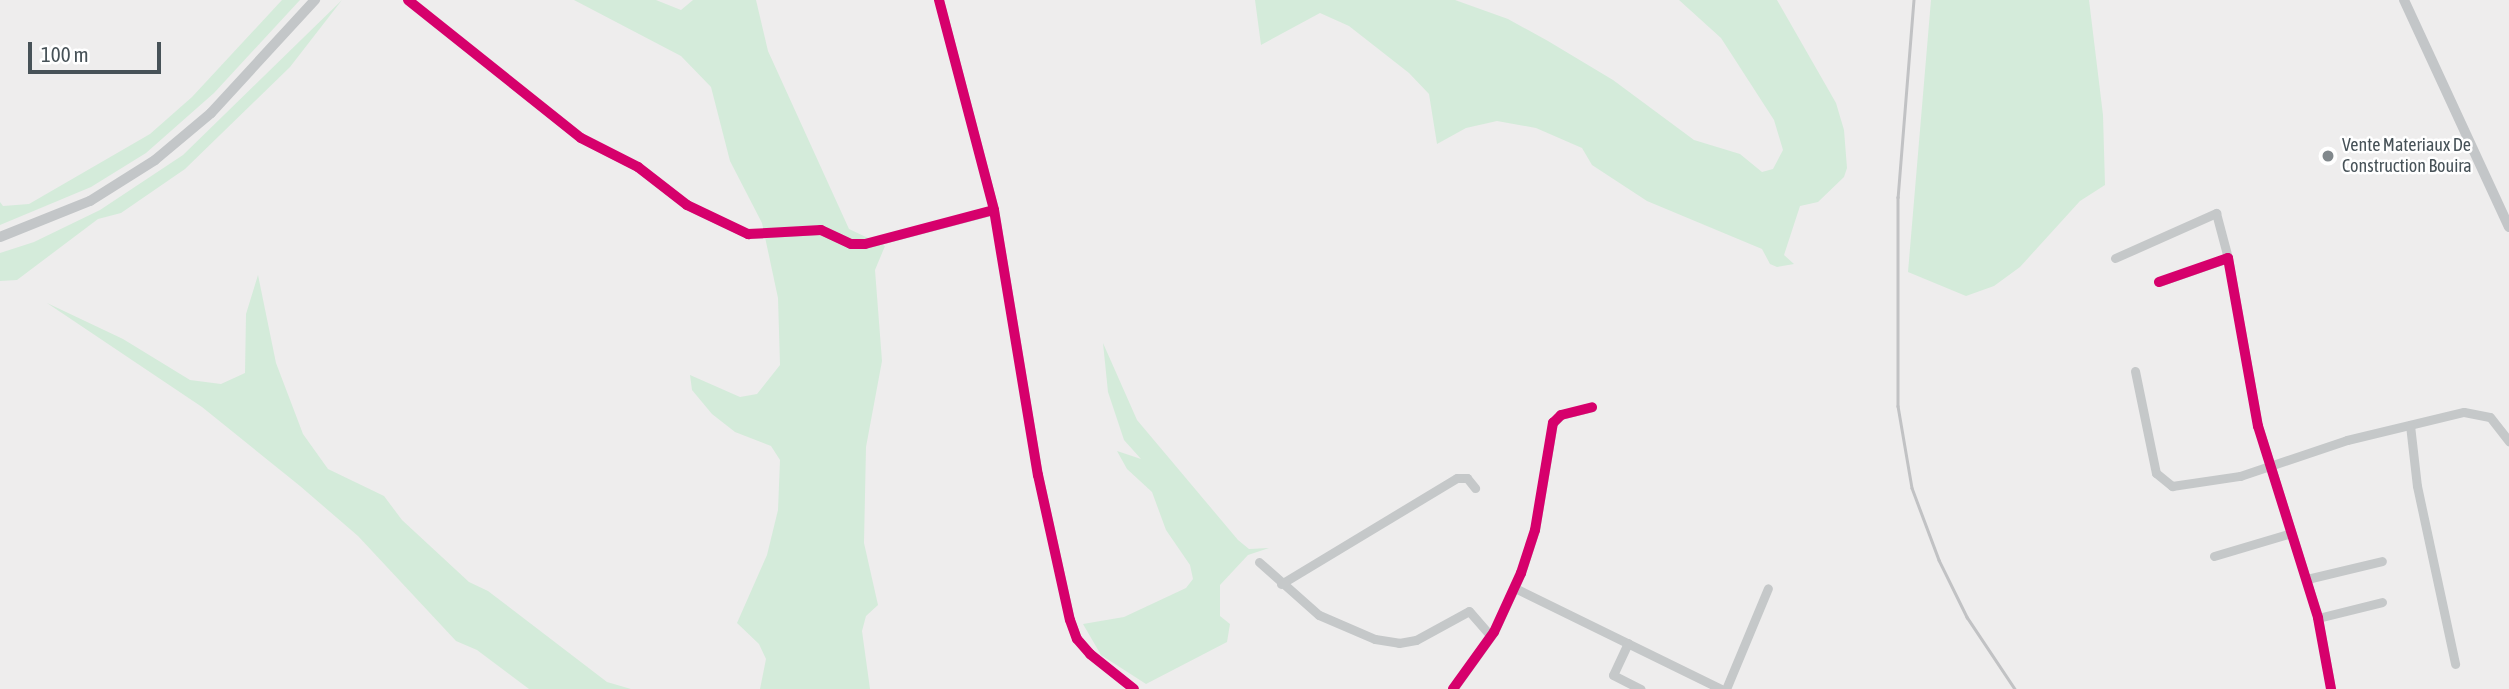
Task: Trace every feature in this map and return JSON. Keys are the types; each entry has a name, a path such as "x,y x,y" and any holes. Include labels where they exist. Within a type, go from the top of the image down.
{"main road":[{"path":"0,237 90,201 155,160 211,113 315,0"},
{"path":"2404,0 2509,227"}],"street":[{"path":"408,0 581,138 638,167 687,205 748,234 821,230 851,244 865,244 994,210"},
{"path":"939,0 994,210 1038,475 1070,620 1077,639 1129,687"},
{"path":"2115,258 2216,214 2228,258 2255,412 2318,618 2331,689"},
{"path":"2160,282 2228,258"},
{"path":"2135,370 2156,473 2164,482 2182,487 2270,468 2347,440 2476,411 2490,416 2509,440"},
{"path":"1453,689 1491,636 1515,588 1535,530 1553,423 1561,415 1592,407"},
{"path":"2410,425 2417,486 2455,664"},
{"path":"1281,584 1457,478 1467,478 1475,488"},
{"path":"2214,556 2291,533"},
{"path":"2306,579 2382,561"},
{"path":"1259,562 1319,615 1375,639 1399,643 1416,640 1469,611 1491,636"},
{"path":"1515,588 1721,689"},
{"path":"1726,689 1768,588"},
{"path":"2318,618 2382,602"},
{"path":"1628,643 1613,675 1641,689"}],"green space":[{"path":"282,0 300,0 214,93 146,153 91,187 0,225 0,202 3,206 29,204 150,134 192,97"},
{"path":"342,0 290,67 185,169 121,213 98,219 17,280 0,281 0,253 34,242 100,210 183,155"},
{"path":"574,0 656,0 681,10 693,0 756,0 768,51 849,229 885,246 875,270 882,361 866,447 864,543 878,605 866,616 862,631 870,689 760,689 766,659 759,644 737,623 767,555 778,510 780,460 771,446 735,432 712,414 692,390 690,375 740,397 757,394 780,365 778,298 762,223 730,161 711,87 681,56"},
{"path":"1255,0 1455,0 1508,19 1548,41 1613,80 1694,140 1740,154 1762,172 1773,169 1783,150 1774,120 1721,38 1679,0 1777,0 1836,103 1844,130 1847,168 1844,177 1818,202 1800,206 1784,255 1794,264 1777,267 1770,264 1762,249 1647,201 1592,165 1582,148 1536,128 1497,121 1466,128 1437,144 1429,94 1409,73 1349,26 1320,13 1261,45"},
{"path":"1931,0 2089,0 2103,115 2105,185 2080,201 2020,267 1994,286 1966,296 1908,272"},
{"path":"258,275 276,363 303,434 328,469 384,496 402,520 469,582 488,591 607,682 631,689 529,689 477,650 456,641 358,536 300,486 202,407 47,303 123,339 190,380 221,384 245,373 246,314"},
{"path":"1103,343 1137,420 1238,540 1249,549 1269,548 1248,555 1220,585 1220,616 1230,624 1227,642 1146,684 1101,655 1083,624 1124,617 1186,588 1193,579 1190,565 1166,530 1152,492 1127,469 1117,451 1141,459 1124,440 1108,392"}],"railway":[{"path":"1914,0 1898,197 1898,406 1912,488 1939,560 1967,617 2015,689"}],"cycle path":[{"path":"408,0 581,138 638,167 687,205 748,234 821,230 851,244 865,244 994,210"},
{"path":"939,0 994,210 1038,475 1070,620 1077,639 1090,654 1134,689"},
{"path":"2159,282 2228,258 2258,426 2318,618 2331,689"},
{"path":"1453,689 1494,632 1521,573 1535,530 1553,423 1561,415 1592,407"}],"place":[{"name":"Vente Materiaux De Construction Bouira","path":"2328,156"}]}
